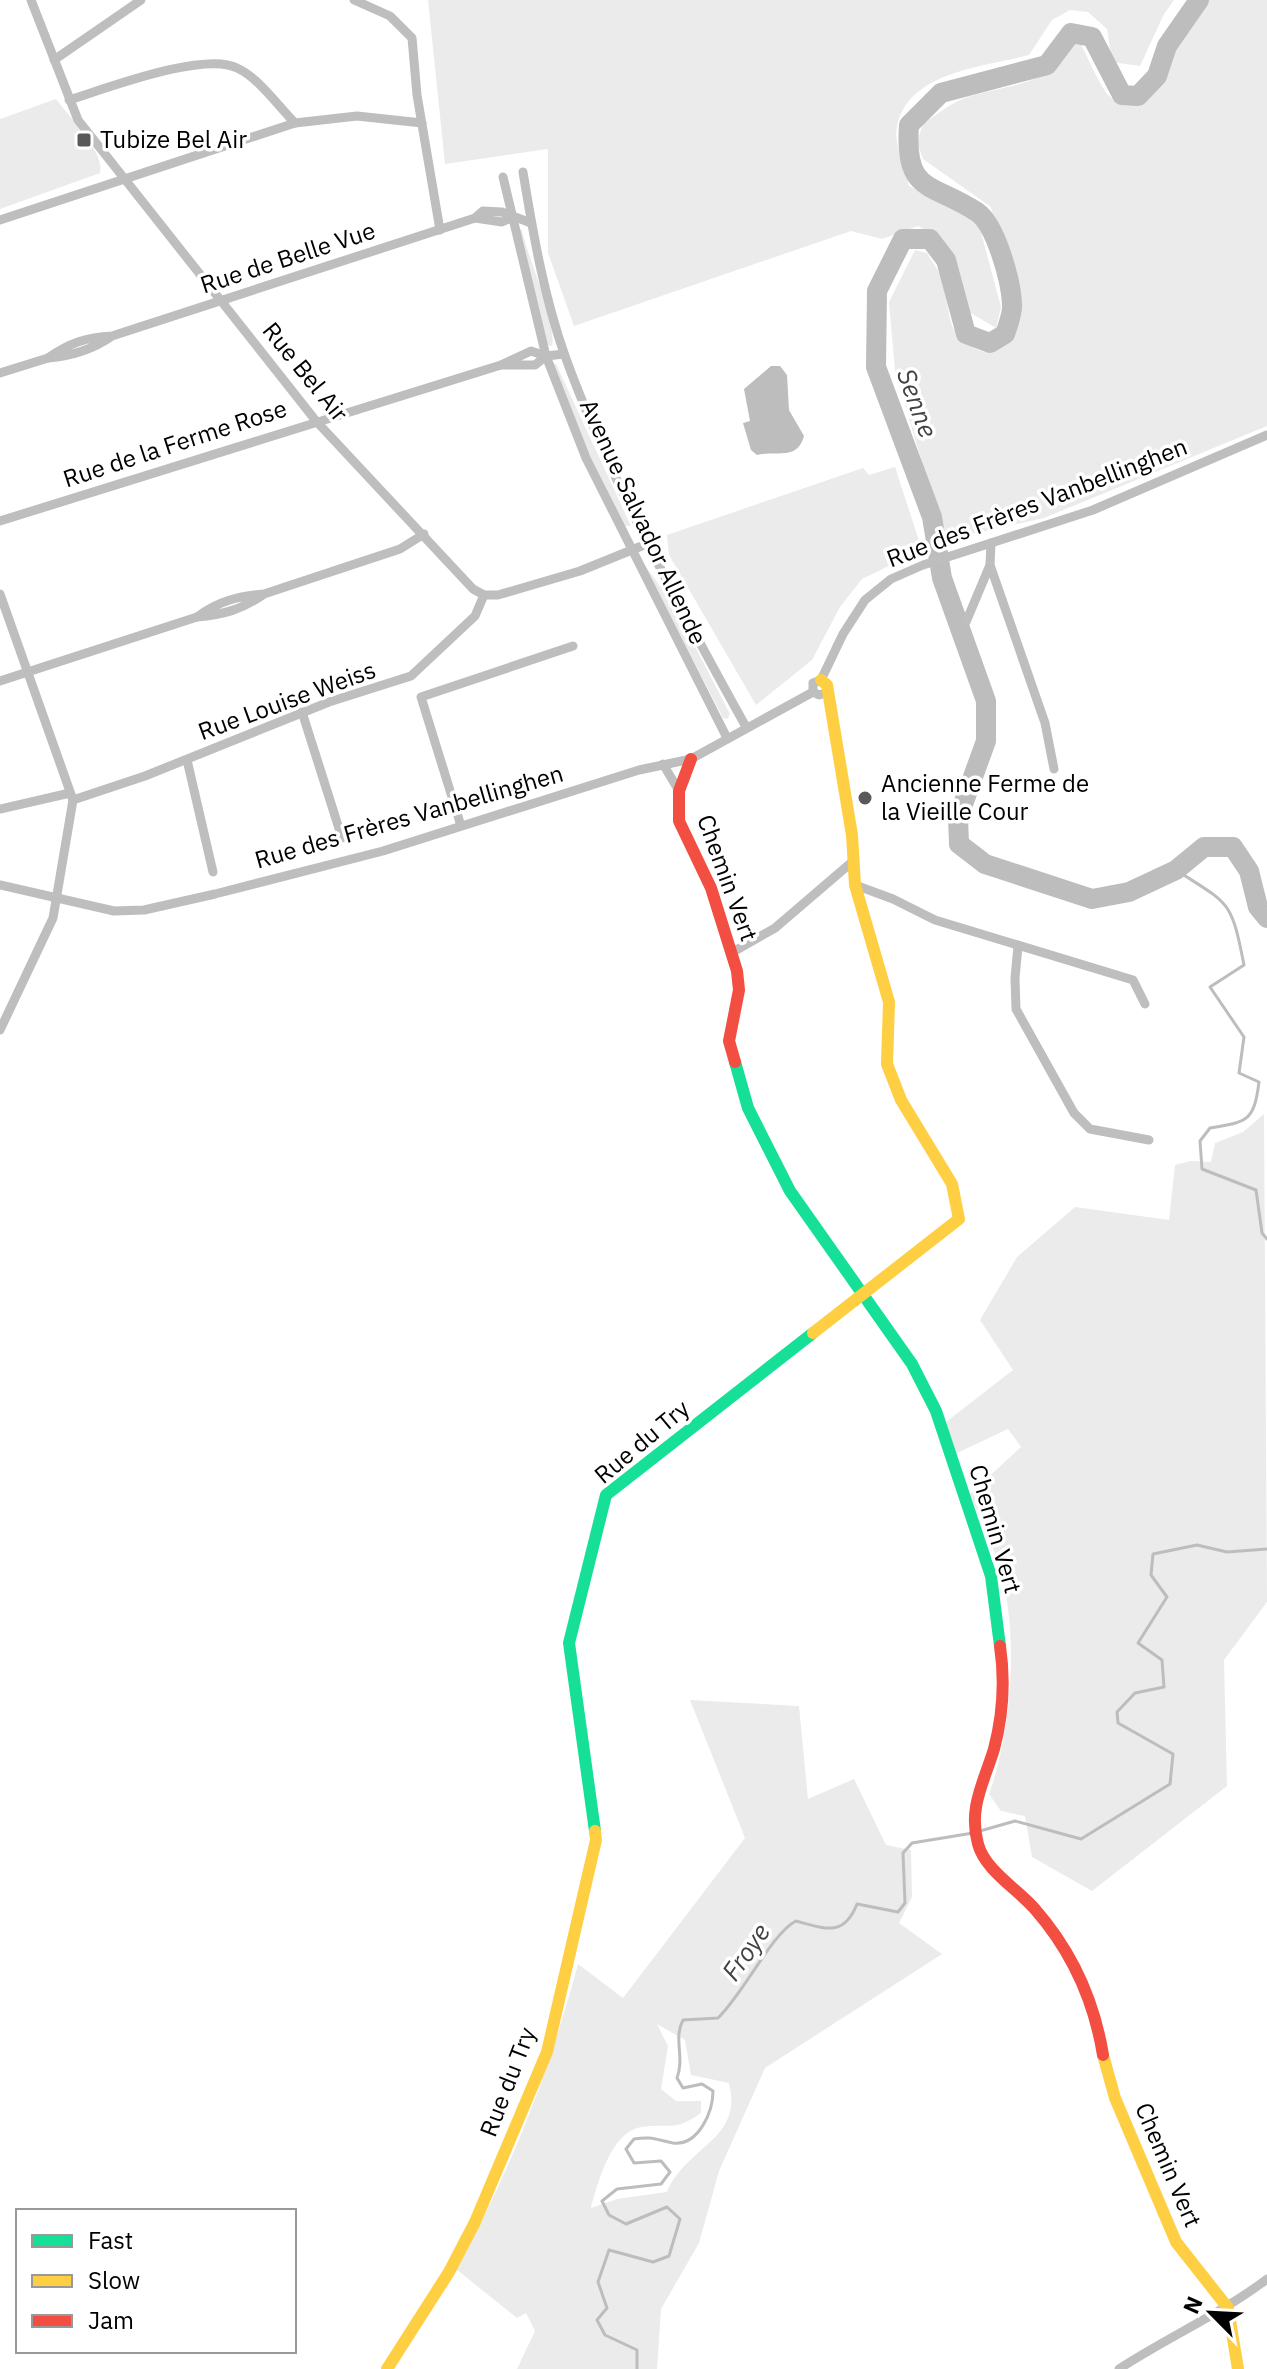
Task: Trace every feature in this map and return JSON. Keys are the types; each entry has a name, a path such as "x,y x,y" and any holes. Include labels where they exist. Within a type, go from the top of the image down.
{"street":[{"path":"54,60 141,0"},
{"path":"354,0 390,16 412,38 440,230"},
{"name":"Rue Bel Air","path":"30,2 78,120 316,421 473,589 484,595"},
{"path":"69,100 160,72 211,63 236,67 295,123"},
{"path":"0,220 295,123 357,116 422,123"},
{"name":"Avenue Salvador Allende","path":"523,172 531,223 564,354 649,543 746,727"},
{"name":"Avenue Salvador Allende","path":"503,177 546,356 586,458 727,738"},
{"name":"Rue de Belle Vue","path":"0,373 48,358 67,344 90,337 112,336 475,218 502,222 511,218 531,223"},
{"name":"Rue de la Ferme Rose","path":"0,521 501,365 531,351 546,356 564,354"},
{"name":"Rue des Frères Vanbellinghen","path":"0,885 114,911 144,910 383,851 663,764 691,759 820,688 843,634 865,600 891,579 952,555 1093,510 1267,435"},
{"path":"0,681 197,617 212,606 242,596 264,594 400,549 424,534"},
{"path":"484,595 498,595 580,571 649,543"},
{"path":"991,543 990,565 1045,723 1054,769"},
{"name":"Rue des Frères Vanbellinghen","path":"966,622 990,565"},
{"path":"0,594 72,796 53,918 0,1030"},
{"name":"Rue Louise Weiss","path":"0,809 72,796 187,760 302,712 411,676 475,616 484,595"},
{"path":"461,826 421,697 573,646"},
{"name":"Rue du Try","path":"387,2369 449,2272 475,2222 547,2052 596,1840 569,1643 606,1495 959,1219 952,1184 901,1100 887,1064 889,1002 855,885 852,835 820,688"},
{"path":"302,712 342,838"},
{"name":"Chemin Vert","path":"691,759 679,791 679,821 711,888 731,953 739,990 729,1041 748,1108 790,1191 912,1364 936,1411 991,1576 1005,1680 994,1748 975,1799 978,1844 988,1863 1033,1907 1066,1948 1097,2018 1106,2072 1115,2098 1176,2242 1228,2308 1238,2369"},
{"path":"187,760 213,872"},
{"name":"Chemin Vert","path":"663,764 679,791"},
{"path":"731,953 775,928 852,862"},
{"path":"855,885 893,899 935,920 1133,980 1145,1004"},
{"path":"1018,946 1016,1009 1074,1113 1090,1129 1149,1140"},
{"path":"1119,2369 1206,2317 1228,2308 1267,2279"}],"shaded area":[{"path":"428,0 1174,0 1164,14 1140,66 1112,62 1107,29 1088,12 1070,10 1052,20 1029,55 951,74 916,93 904,108 896,133 909,186 978,221 1001,307 996,328 964,309 944,241 918,226 882,239 851,231 574,326 548,253 548,149 445,164"},
{"path":"1207,0 1267,0 1267,426 1044,518 945,540 895,371 889,302 915,250 927,253 940,275 954,330 970,346 984,352 999,346 1019,322 991,207 923,159 917,142 923,124 965,98 1038,78 1060,61 1067,48 1079,41 1109,96 1126,104 1138,103 1155,92 1186,31"},
{"path":"56,99 92,145 100,173 0,209 0,119"},
{"path":"518,228 522,230 546,306 552,346 547,345"},
{"path":"552,363 556,364 631,526 625,526 586,448"},
{"path":"771,366 780,366 787,375 789,410 804,436 792,452 757,455 751,450 743,423 750,421 744,389"},
{"path":"895,467 922,550 862,579 840,607 812,660 756,705 669,555 667,535 863,468 869,475"},
{"path":"643,563 672,602 730,714 727,719 723,718"},
{"path":"1264,1114 1267,1602 1224,1660 1227,1786 1092,1891 1032,1857 1025,1816 1001,1811 989,1794 1007,1716 1010,1632 1000,1569 970,1494 1021,1447 1008,1429 955,1454 946,1422 1013,1370 980,1320 1017,1257 1075,1207 1169,1220 1175,1165 1191,1161 1211,1162 1215,1143 1243,1132"},
{"path":"690,1700 799,1706 808,1799 854,1779 886,1845 911,1850 912,1897 899,1923 942,1954 765,2068 719,2171 699,2243 661,2309 657,2369 517,2369 535,2331 526,2313 517,2318 456,2269 494,2196 527,2120 555,2043 578,1964 623,1998 745,1838","holes":["657,2024 685,2040 691,2075 729,2083 731,2102 728,2118 721,2130 676,2176 667,2192 617,2199 591,2208 608,2160 622,2138 642,2127 678,2125 701,2113 701,2101 676,2101 661,2089 668,2046"]}],"waterway":[{"name":"Senne","path":"1199,0 1167,46 1157,76 1138,96 1122,95 1092,37 1071,33 1047,65 941,93 909,125 911,163 916,175 924,183 977,212 990,229 1005,268 1012,311 1005,334 990,343 966,334 946,260 930,239 903,239 877,291 876,367 932,517 942,578 986,701 986,741 958,818 959,844 985,864 1092,899 1129,892 1176,870 1204,847 1233,847 1249,871 1258,907 1267,918"},
{"name":"Froye","path":"1176,870 1218,898 1231,915 1244,965 1210,987 1244,1037 1239,1073 1259,1082 1255,1105 1247,1117 1233,1124 1210,1128 1200,1141 1202,1169 1256,1190 1262,1233 1267,1239"},
{"name":"Froye","path":"980,1831 1015,1821 1081,1839 1170,1784 1173,1754 1118,1723 1117,1712 1135,1693 1164,1687 1162,1660 1138,1643 1167,1597 1151,1575 1153,1554 1197,1545 1227,1552 1267,1549"},
{"name":"Froye","path":"637,2369 637,2350 605,2335 597,2320 607,2308 598,2282 609,2250 653,2262 669,2256 680,2219 667,2207 626,2224 609,2215 602,2201 617,2189 661,2184 670,2172 661,2161 634,2163 626,2149 634,2139 682,2142 690,2139 703,2126 713,2091 702,2084 683,2088 677,2078 679,2034 683,2020 718,2018 777,1938 796,1921 833,1928 846,1922 857,1904 898,1912 905,1903 903,1853 912,1843 973,1833"}],"traffic: fast":[{"path":"735,1062 748,1108 790,1191 912,1364 936,1411 991,1576 1000,1646"},
{"path":"595,1831 569,1643 606,1495 813,1333"}],"traffic: slow":[{"path":"813,1333 959,1219 952,1184 901,1100 887,1064 889,1002 855,885 852,835 827,685 821,680"},
{"path":"387,2369 449,2272 475,2222 547,2052 596,1840 595,1831"},
{"path":"1103,2055 1115,2098 1176,2242 1228,2308 1238,2369"}],"traffic: jam":[{"path":"691,759 679,791 679,821 711,888 737,971 739,990 729,1041 735,1062"},
{"path":"1000,1646 1001,1710 994,1749 976,1807 978,1844 987,1862 1034,1908 1070,1958 1094,2015 1103,2055"}],"place":[{"name":"Tubize Bel Air","path":"84,140"},
{"name":"Ancienne Ferme de la Vieille Cour","path":"865,798"}]}
